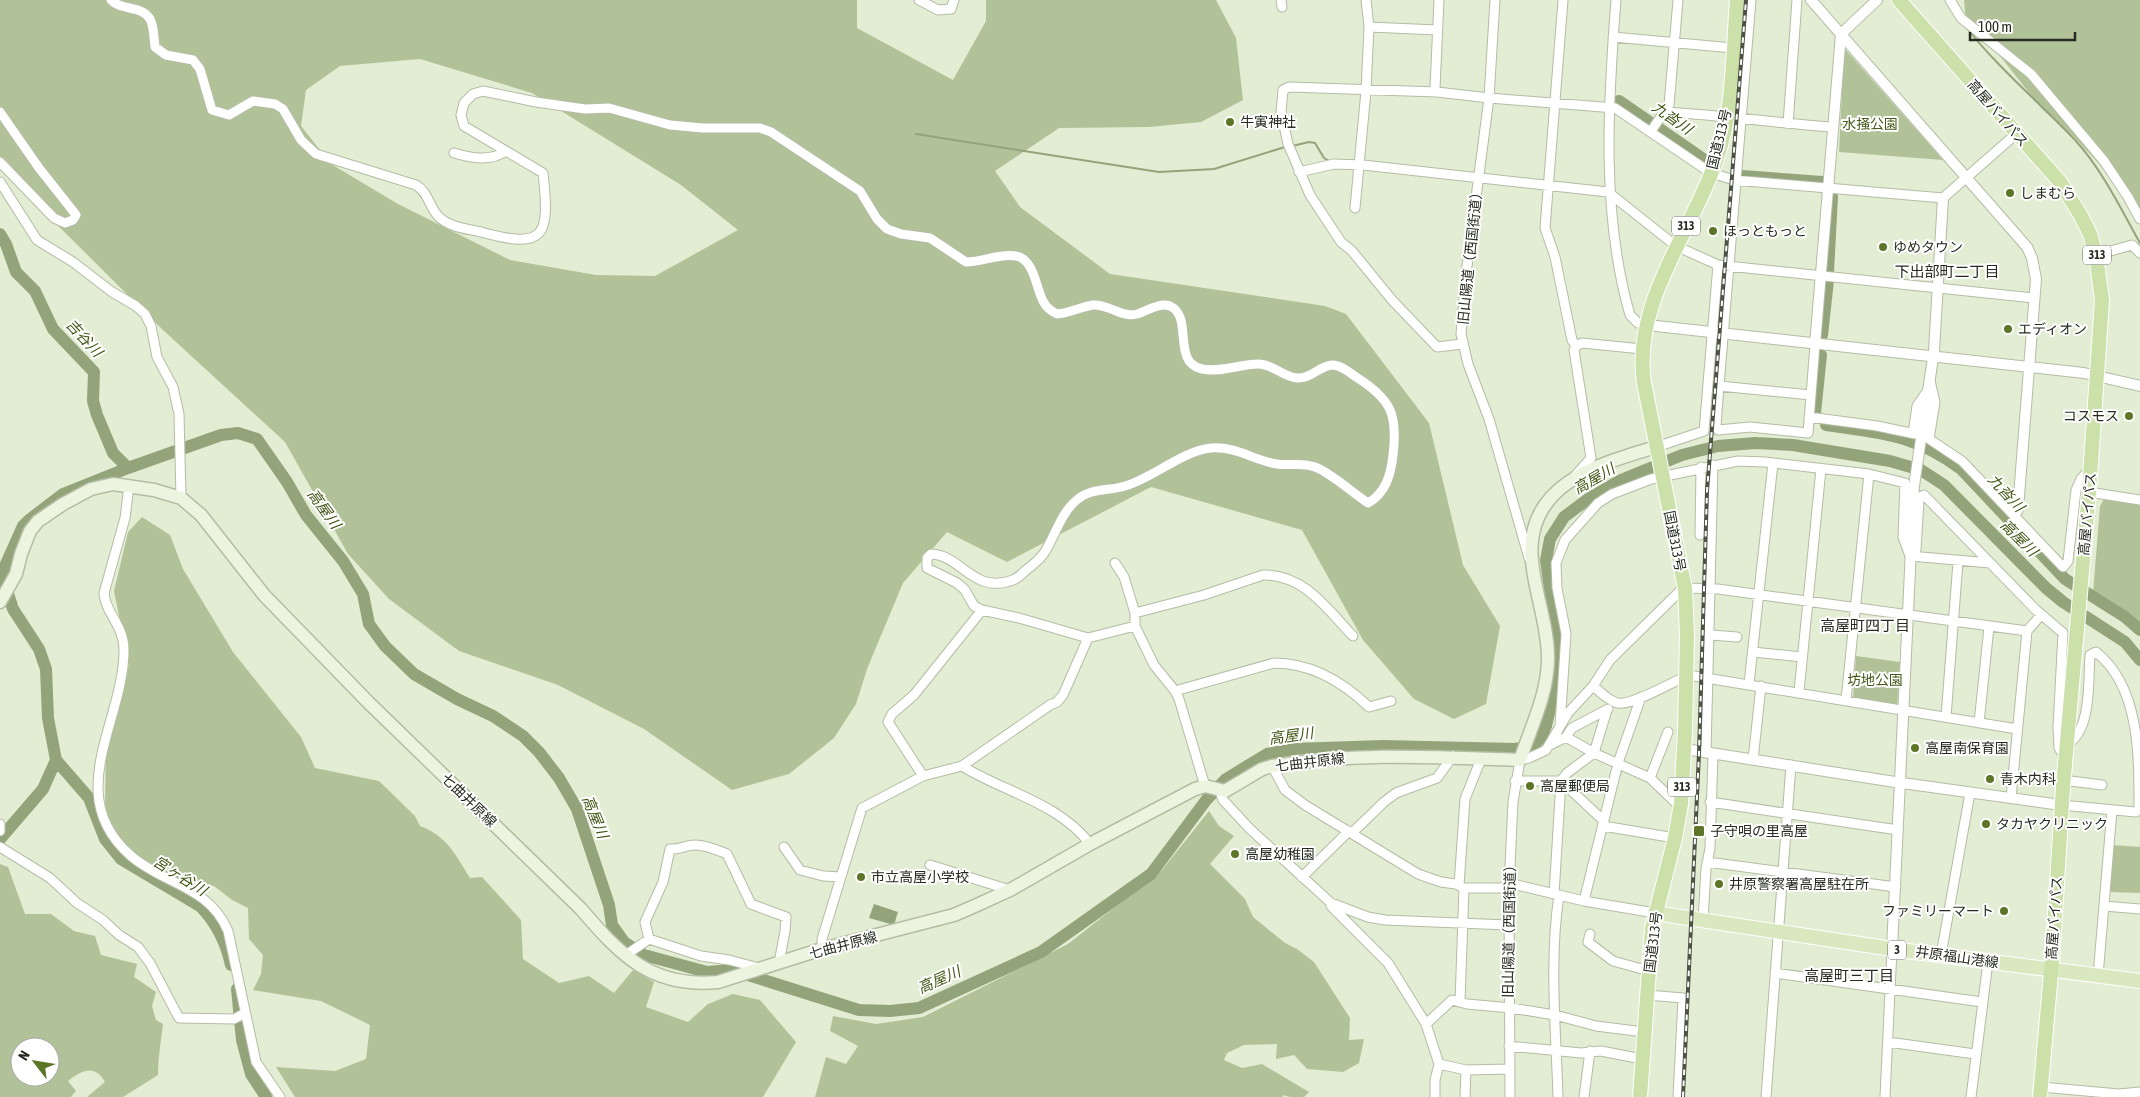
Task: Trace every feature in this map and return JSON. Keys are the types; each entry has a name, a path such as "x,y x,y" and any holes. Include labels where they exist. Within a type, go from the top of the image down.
{"highway":[{"name":"国道313号","path":"1640,1097 1648,971 1655,913 1675,838 1681,804 1686,676 1685,588 1642,373 1642,349 1656,295 1676,246 1711,173 1718,153 1727,116 1737,0"},
{"name":"高屋バイパス","path":"1899,0 2060,182 2090,234 2096,255 2102,300 2091,468 2068,744 2063,780 2051,969 2040,1092"}],"main road":[{"path":"1521,759 1542,698 1548,661 1548,639 1532,559 1533,533 1538,518 1554,495 1573,478 1595,467 1656,449"},
{"name":"七曲井原線","path":"1,601 16,574 26,540 38,521 91,488 113,484 172,494 181,498 201,515 264,595 368,702 581,909 603,935 642,968 656,975 686,983 718,982 822,949 954,915 1010,890 1090,844 1195,789 1231,789 1262,769 1272,766 1337,757 1453,756 1521,759"},
{"name":"井原福山港線","path":"1655,913 1892,949 2140,982"}],"street":[{"path":"111,0 116,5 141,11 150,19 156,47 166,55 194,60 200,69 212,110 229,115 253,101 275,104 283,109 301,140 316,154 416,185 422,189 438,216 449,224 503,238 528,240 536,237 544,227 546,197 543,173 496,143 464,126 461,115 464,103 473,94 483,91 536,102 585,109 609,108 670,126 760,128 771,132 860,191 877,219 887,229 901,234 930,238 966,262 976,262 1009,255 1019,256 1029,265 1042,301 1048,309 1057,314 1095,305 1124,314 1136,314 1162,305 1169,306 1176,311 1181,322 1185,355 1191,364 1201,369 1214,370 1260,364 1277,369 1295,378 1305,377 1326,366 1334,365 1371,386 1392,412 1395,438 1391,469 1382,492 1368,503 1314,466 1277,464 1242,452 1211,448 1193,454 1125,486 1089,492 1078,498 1068,508 1045,552 1015,580 997,584 987,583 936,554 931,554 927,558 927,568 957,583 965,590 974,606 982,610 1036,622 1088,638 1135,626"},
{"path":"919,0 942,11 951,9 954,0"},
{"path":"1355,208 1366,91 1369,27 1366,0"},
{"path":"1437,92 1435,88 1438,0"},
{"name":"旧山陽道（西国街道）","path":"1495,0 1488,98 1462,308 1462,344 1489,419 1528,555 1532,559"},
{"path":"1563,0 1545,228 1555,257 1572,340 1576,346"},
{"path":"1616,0 1610,107 1612,230 1628,311 1632,319 1647,326 1724,333 2097,376 2140,386"},
{"path":"1654,128 1669,105 1678,0"},
{"path":"1716,426 1751,0"},
{"path":"1788,124 1797,0"},
{"path":"1812,0 2030,252 2036,279 2018,509 2015,515"},
{"path":"1705,423 1716,426 1718,430 1750,427 1808,433 1841,34 1877,0"},
{"path":"1950,0 1961,18 2031,74 2104,161 2140,219"},
{"path":"1369,27 1437,30"},
{"path":"1613,37 1733,48"},
{"path":"1462,344 1437,348 1392,300 1352,251 1341,242 1310,195 1288,144 1281,112 1283,90 1289,86 1366,91 1437,92 1554,104 1610,107 1618,109 1654,128 1711,173 1720,177 1737,181 1943,198 2016,134"},
{"path":"0,112 39,168 73,211 76,216 74,220 65,223 54,218 0,162"},
{"path":"1665,112 1727,116 1742,120 1832,128"},
{"path":"454,154 473,158 490,158 499,156 506,151"},
{"path":"1299,172 1334,164 1360,165 1608,192 1676,246 1718,264 2034,298"},
{"path":"0,182 37,240 73,262 112,292 146,314 151,326 157,357 173,387 180,414 181,498"},
{"path":"1885,1097 1913,505 1933,357 1939,288 1943,198"},
{"path":"2096,255 2132,245 2140,253"},
{"path":"1656,449 1704,431 1718,264"},
{"path":"1573,478 1591,458 1574,350 1576,346 1582,343 1642,349"},
{"path":"1720,386 1811,395"},
{"path":"1809,417 1884,427 1921,436 1962,461 2015,515 2060,565 2066,567 2076,490 2081,479 2091,468"},
{"path":"1560,725 1566,634 1556,588 1555,573 1559,553 1574,528 1598,503 1633,485 1701,467 1738,461 1869,474 1905,483 1903,537 1910,556"},
{"path":"1749,684 1773,463"},
{"path":"1703,921 1707,862 1710,848 1709,678 1714,465"},
{"path":"1700,535 1701,467"},
{"path":"1799,692 1821,469"},
{"path":"1846,700 1869,474"},
{"path":"129,486 125,518 104,594 104,601 118,623 124,648 123,666 116,700 98,772 98,794 110,832 133,858 153,871 188,888 219,912 228,931 244,1014 256,1062 280,1097"},
{"path":"2089,492 2140,500"},
{"path":"1910,556 1916,550 1919,501 1920,497 1924,495 2041,615 2063,633 2058,732 2059,748 2066,759"},
{"path":"1910,556 1958,562 1990,563"},
{"path":"1946,717 1958,562"},
{"path":"1115,563 1124,577 1135,613 1135,626 1154,665 1175,691 1212,788 1302,877 1331,903 1368,917 1385,920 1508,925"},
{"path":"1135,613 1204,595 1263,576 1273,575 1304,586 1353,636"},
{"path":"1550,745 1560,725 1593,686 1620,649 1685,588 1711,588 1760,594 1856,609 2026,631"},
{"path":"923,776 888,722 892,714 914,695 982,610"},
{"path":"2011,798 2026,631 2041,615"},
{"path":"1979,723 1989,627"},
{"path":"1711,635 1737,637"},
{"path":"822,949 822,939 862,808 923,776 962,766 1057,702 1063,695 1088,638"},
{"path":"1753,652 1802,657"},
{"path":"1684,749 1901,783 2061,805 2136,812 2139,809 2138,727 2134,708 2119,676 2096,652 2090,654 2085,715 2081,732 2075,740 2068,744"},
{"path":"1175,691 1274,663 1287,663 1298,664 1318,671 1359,697 1369,707 1391,701"},
{"path":"1593,686 1620,704 1641,697 1686,676 1709,678 2017,729"},
{"path":"1753,760 1761,686"},
{"path":"1584,901 1618,763 1641,697"},
{"path":"1521,759 1540,753 1550,745 1566,737 1572,728 1606,710 1615,702"},
{"path":"1558,1097 1554,1015 1561,781 1567,773 1594,753 1606,710"},
{"path":"1650,778 1668,732"},
{"path":"1566,737 1594,753 1650,778 1676,802 1681,804"},
{"path":"1302,877 1384,802 1407,788 1437,778 1453,756"},
{"path":"1460,1002 1465,799 1481,758"},
{"name":"旧山陽道（西国街道）","path":"1510,1097 1508,1008 1509,885 1515,781 1521,759"},
{"path":"1766,1097 1790,765"},
{"path":"962,766 1068,821 1080,831 1090,844"},
{"path":"1272,766 1285,790 1305,805 1418,874 1441,882 1462,886 1509,885 1584,901 1655,913"},
{"path":"2063,780 2102,785"},
{"path":"1515,781 1561,781 1603,824 1675,838"},
{"path":"1942,956 1970,793"},
{"path":"1710,802 1898,830"},
{"path":"2098,976 2112,810"},
{"path":"0,824 0,831"},
{"path":"647,941 645,922 663,882 670,848 680,849 693,845 705,846 727,854 751,904 786,917 779,963"},
{"path":"784,847 800,870 824,876 840,877"},
{"path":"1,848 50,878 77,902 138,948 150,963 179,1018 234,1019 244,1014"},
{"path":"1707,862 1896,886"},
{"path":"930,865 1010,890"},
{"path":"1331,903 1330,906 1388,964 1426,1024 1439,1064 1435,1080 1435,1097"},
{"path":"2104,906 2140,909"},
{"path":"1590,934 1588,942 1609,958 1648,971"},
{"path":"627,954 647,941 701,956 729,960 755,969"},
{"path":"1971,1097 1988,962"},
{"path":"1774,973 1982,1002"},
{"path":"1647,995 1683,998 1678,1097"},
{"path":"1426,1024 1438,1014 1449,1000 1554,1015 1596,1026 1644,1032"},
{"path":"1888,1042 1975,1054"},
{"path":"1509,1046 1557,1049 1581,1053 1601,1050 1642,1059"},
{"path":"1584,1097 1590,1051"},
{"path":"1439,1064 1466,1070 1509,1069"},
{"path":"1465,1097 1466,1070"},
{"path":"2040,1092 2119,1095 2140,1092"}],"green space":[{"path":"0,0 857,0 857,28 953,80 986,21 986,0 1216,0 1236,38 1243,100 1201,122 1149,127 1059,128 995,171 1020,207 1110,274 1325,306 1346,314 1429,423 1463,565 1500,626 1486,704 1454,719 1414,699 1363,640 1302,530 1151,487 1007,562 947,532 903,583 867,669 856,704 834,738 789,774 732,790 644,729 558,685 459,651 389,599 348,554 285,442 163,330 0,168","holes":["420,59 532,93 681,185 738,230 655,276 596,275 510,260 398,204 331,164 301,126 306,90 340,66"]},
{"path":"1964,0 2140,0 2140,214 2129,196 2074,137 2042,109 2000,56 1966,23"},
{"name":"水掻公園","path":"1844,48 1943,160 1839,152"},
{"path":"2104,499 2140,505 2140,625 2093,593 2100,506"},
{"path":"142,517 170,535 183,569 233,652 301,737 315,768 379,781 415,816 420,826 430,830 444,841 455,853 470,878 482,877 521,920 523,959 559,983 589,976 614,993 633,970 654,982 646,1007 688,1022 708,1004 733,994 760,1000 796,1042 763,1097 295,1097 276,1067 335,1071 366,1059 370,1025 321,1001 253,990 261,974 263,955 249,939 248,908 232,900 214,886 179,883 135,858 121,842 105,812 106,739 129,665 114,591 128,532"},
{"name":"坊地公園","path":"1856,656 1900,662 1897,706 1853,698"},
{"path":"1209,811 1219,826 1234,836 1210,864 1245,899 1253,917 1285,943 1297,949 1314,962 1350,1018 1349,1040 1364,1039 1359,1063 1343,1072 1307,1069 1294,1055 1276,1059 1277,1044 1244,1045 1227,1053 1224,1060 1242,1068 1262,1064 1309,1092 1304,1097 1283,1095 1283,1097 815,1097 826,1057 846,1064 858,1046 830,1031 833,1016 876,1024 923,1017 1068,944 1162,870"},
{"path":"2112,845 2140,847 2140,893 2109,892"},
{"path":"0,864 8,867 25,914 51,914 74,931 95,936 101,955 137,964 134,977 156,992 152,1006 156,1020 163,1024 158,1075 123,1097 87,1097 105,1082 101,1076 93,1071 83,1072 68,1081 76,1091 71,1097 0,1097"}],"shaded area":[{"path":"874,904 898,912 894,925 869,918"}],"waterway":[{"path":"1966,27 1991,57 2084,151 2110,189 2140,243"},
{"name":"九沓川","path":"1619,101 1706,161"},
{"path":"916,134 1159,172 1214,169 1285,147"},
{"path":"1292,146 1309,142 1315,143 1324,158 1329,161"},
{"name":"九沓川","path":"1742,176 1822,182"},
{"name":"九沓川","path":"1828,272 1832,197"},
{"name":"吉谷川","path":"0,234 6,244 16,272 35,291 53,329 94,372 93,401 97,415 113,453 128,468"},
{"name":"九沓川","path":"1822,335 1828,280"},
{"name":"九沓川","path":"1815,413 1821,355"},
{"name":"九沓川","path":"1826,425 1897,437 1928,448 1944,457 1961,469 2065,579 2125,617 2140,630"},
{"name":"高屋川","path":"0,839 43,789 56,760 48,718 46,669 39,649 13,609 3,578 6,564 23,526 63,494 128,468 221,435 238,433 257,439 287,482 306,515 343,561 363,594 369,624 385,646 414,674 457,699 493,716 523,736 539,752 559,778 577,809 609,905 612,925 624,942 644,955 707,972 732,970 859,1010 890,1011 919,1008 1041,952 1151,874 1207,799 1226,779 1267,754 1293,749 1383,746 1515,749 1532,746 1541,738 1546,726 1554,691 1557,640 1546,560 1550,539 1564,517 1588,499 1621,480 1682,455 1718,446 1755,443 1793,445 1890,461 1921,470 1944,485 2046,588 2063,602 2125,642 2140,660"},
{"name":"宮ヶ谷川","path":"56,760 89,798 105,839 121,859 200,906 206,912 220,933 231,965"},
{"name":"宮ヶ谷川","path":"237,989 242,1040 251,1074 266,1097"}],"railway":[{"path":"1683,1097 1699,753 1707,491 1746,0"}],"place":[{"name":"牛寅神社","path":"1230,122"},
{"name":"しまむら","path":"2010,193"},
{"name":"ほっともっと","path":"1713,231"},
{"name":"ゆめタウン","path":"1883,247"},
{"name":"エディオン","path":"2008,329"},
{"name":"コスモス","path":"2129,416"},
{"name":"高屋南保育園","path":"1915,748"},
{"name":"青木内科","path":"1990,779"},
{"name":"高屋郵便局","path":"1530,786"},
{"name":"タカヤクリニック","path":"1986,824"},
{"name":"子守唄の里高屋","path":"1699,831"},
{"name":"高屋幼稚園","path":"1235,854"},
{"name":"市立高屋小学校","path":"861,877"},
{"name":"井原警察署高屋駐在所","path":"1719,884"},
{"name":"ファミリーマート","path":"2004,911"}],"district":[{"name":"下出部町二丁目","path":"1947,272"},
{"name":"高屋町四丁目","path":"1865,626"},
{"name":"高屋町三丁目","path":"1849,976"}]}
